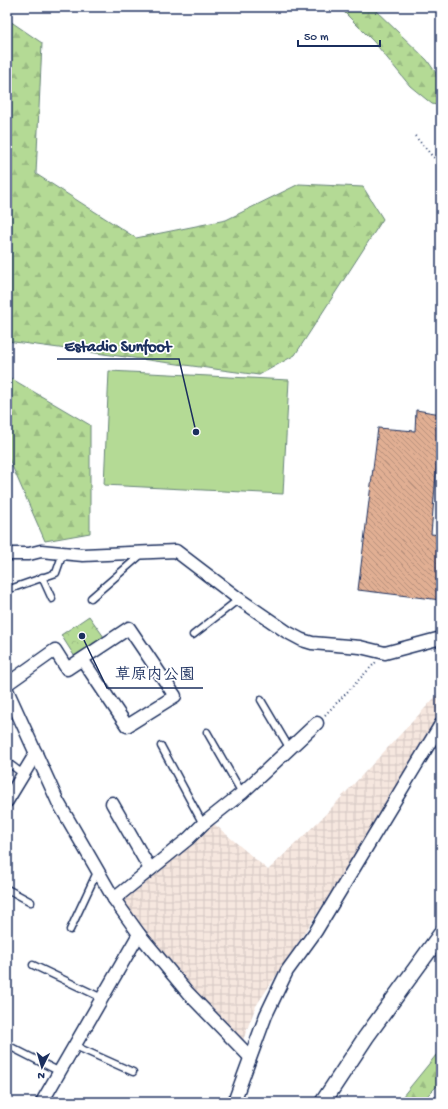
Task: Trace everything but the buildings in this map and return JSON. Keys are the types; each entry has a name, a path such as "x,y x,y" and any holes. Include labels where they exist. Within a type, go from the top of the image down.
{"street":[{"path":"7,554 29,554 41,551 83,555 176,551 239,599 287,632 302,640 312,643 360,647 385,653 441,638"},
{"path":"7,684 55,650 67,669 82,659 129,628 175,696 127,726 82,659"},
{"path":"7,690 10,706 36,753 58,802 114,899 139,934 188,993 250,1057"},
{"path":"114,899 242,793 317,723"},
{"path":"234,1102 266,1015 287,971 316,931 441,724"},
{"path":"7,801 36,753"},
{"path":"112,803 150,870"},
{"path":"42,1102 139,934"},
{"path":"323,1102 366,1037 441,934"}],"lane":[{"path":"91,598 144,552"},
{"path":"7,590 56,573 63,553"},
{"path":"42,577 52,599"},
{"path":"193,635 239,599"},
{"path":"261,700 290,749"},
{"path":"207,732 242,793"},
{"path":"161,746 203,824"},
{"path":"7,762 23,774"},
{"path":"70,930 98,870"},
{"path":"7,889 31,902"},
{"path":"34,965 102,998"},
{"path":"7,1045 60,1072"},
{"path":"75,1046 133,1072"}],"path":[{"path":"415,136 432,157 441,163"},
{"path":"317,723 385,653"},
{"path":"433,1102 441,1093"}],"shaded area":[{"path":"441,691 441,711 334,888 256,1006 243,1040 161,955 121,899 212,822 268,870 320,820"}],"green space":[{"path":"339,7 372,7 427,60 441,80 441,106 432,104 410,86 374,42"},
{"path":"7,19 42,43 36,174 136,238 226,220 299,184 363,187 383,219 295,355 259,375 7,341"},
{"path":"109,371 289,380 283,494 104,485"},
{"path":"7,376 90,425 90,533 45,541 7,457"},
{"path":"89,616 104,637 75,657 61,635"},
{"path":"441,1049 441,1082 421,1102 398,1102"}],"place":[{"name":"Estadio Sunfoot","path":"196,432"},
{"name":"草原内公園","path":"82,636"}]}
